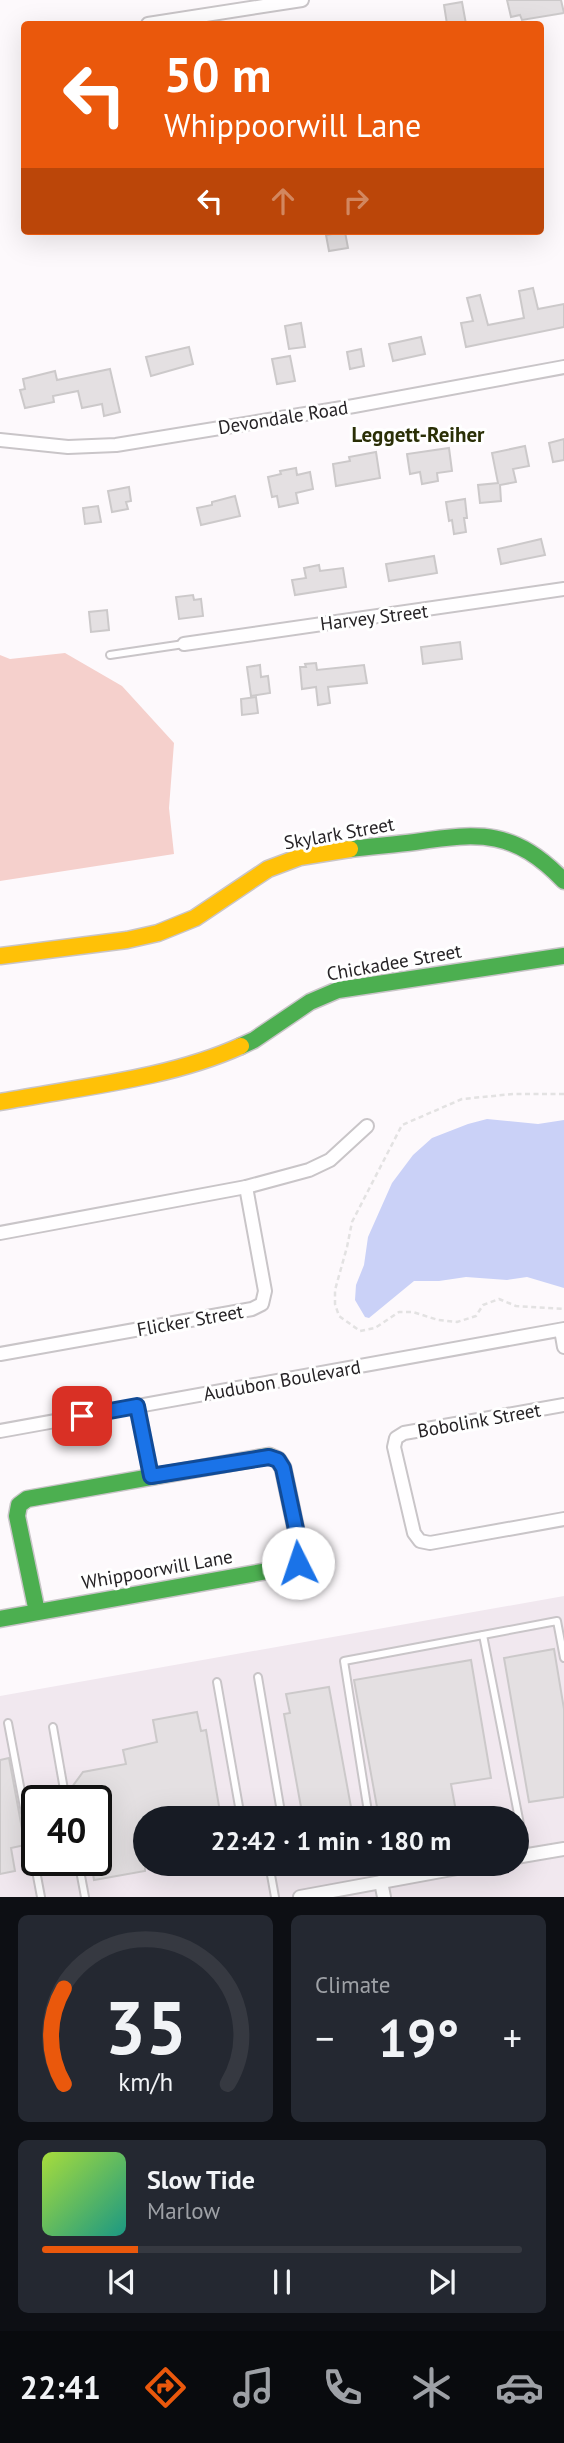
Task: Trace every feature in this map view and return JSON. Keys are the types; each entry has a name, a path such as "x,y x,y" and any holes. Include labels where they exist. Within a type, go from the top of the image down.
{"street":[{"path":"167,21 302,0"},
{"name":"Devondale Road","path":"0,440 54,446 116,445 354,406 564,367"},
{"name":"Harvey Street","path":"184,644 564,589"},
{"name":"Skylark Street","path":"0,956 167,931 193,919 269,868 323,854 480,835 525,848 562,874"},
{"name":"Chickadee Street","path":"0,1102 166,1071 212,1059 254,1040 310,1002 338,990 564,956"},
{"path":"0,1233 246,1187 322,1165 331,1160 367,1126"},
{"name":"Flicker Street","path":"0,1354 252,1309 262,1304 265,1291 246,1187"},
{"path":"562,1329 564,1347"},
{"name":"Audubon Boulevard","path":"0,1431 562,1329"},
{"name":"Bobolink Street","path":"564,1405 404,1433 396,1437 394,1447 414,1533 420,1541 430,1543 564,1519"},
{"path":"137,1406 151,1476"},
{"name":"Whippoorwill Lane","path":"0,1619 290,1567 298,1563 301,1553 283,1468 278,1460 269,1457 27,1499 19,1505 17,1516 37,1612"},
{"path":"529,1855 564,1849"},
{"path":"307,1896 414,1876"},
{"path":"381,1882 384,1897"}],"lane":[{"path":"110,655 184,644"},
{"path":"367,1806 344,1661 557,1620 564,1658"},
{"path":"483,1635 512,1806"},
{"path":"258,1677 280,1806"},
{"path":"217,1682 239,1806"},
{"path":"8,1723 41,1897"},
{"path":"54,1727 63,1785"},
{"path":"81,1876 85,1897"},
{"path":"271,1876 275,1897"},
{"path":"381,1882 384,1876"}],"path":[{"path":"564,1094 553,1092 463,1099 402,1125 352,1222 335,1290 339,1316 359,1331 375,1328 399,1312 413,1312 438,1320 457,1321 476,1316 483,1305 499,1298 516,1306 564,1309"}],"shaded area":[{"path":"65,653 122,686 174,743 169,808 174,854 0,881 0,655 10,659"},
{"path":"564,1596 564,1897 0,1897 0,1696"}],"water":[{"path":"487,1119 538,1124 564,1120 564,1288 527,1277 507,1280 466,1277 414,1281 369,1318 365,1317 355,1300 356,1285 364,1265 368,1237 392,1183 413,1155 432,1138"}],"building":[{"path":"507,0 561,0 564,13 522,20 520,15 511,17"},
{"path":"462,2 465,21 447,21 444,5"},
{"path":"326,235 346,235 348,248 329,251"},
{"path":"533,288 538,309 564,304 564,327 466,347 461,323 473,321 467,298 480,295 488,325 524,318 519,291"},
{"path":"301,323 305,347 289,349 285,326"},
{"path":"421,337 425,354 393,361 389,344"},
{"path":"189,347 193,364 151,376 146,357"},
{"path":"361,349 364,366 350,369 347,352"},
{"path":"290,356 295,381 277,384 272,359"},
{"path":"110,369 120,412 104,416 102,404 82,408 78,391 53,396 54,402 25,408 20,390 25,389 23,379 55,371 57,380"},
{"path":"564,439 564,460 553,462 549,443"},
{"path":"525,446 529,466 513,469 516,482 500,485 501,501 480,503 478,485 498,483 492,453"},
{"path":"449,448 452,471 437,473 438,481 422,484 420,472 410,474 407,454"},
{"path":"376,452 380,478 336,486 333,464 350,461 349,457"},
{"path":"296,468 297,475 310,472 313,489 296,493 298,503 279,507 277,496 272,497 268,477"},
{"path":"129,487 131,501 126,502 128,509 112,512 108,491"},
{"path":"235,496 240,516 201,525 197,508"},
{"path":"465,499 466,532 454,534 446,502"},
{"path":"98,506 101,522 85,524 83,508"},
{"path":"541,539 545,555 501,564 498,549"},
{"path":"434,556 437,573 389,581 386,564"},
{"path":"319,565 320,571 343,568 346,587 295,595 292,580 306,578 304,568"},
{"path":"193,595 194,600 201,599 203,616 179,619 176,597"},
{"path":"107,610 109,630 91,632 89,612"},
{"path":"460,642 462,659 423,664 421,647"},
{"path":"316,663 317,670 364,665 367,683 328,687 330,703 318,705 316,687 302,689 300,667"},
{"path":"260,665 261,677 268,676 270,693 251,696 247,667"},
{"path":"256,697 258,713 242,715 241,699"},
{"path":"554,1649 564,1709 564,1797 529,1802 504,1658"},
{"path":"471,1660 491,1778 451,1784 455,1806 377,1806 354,1680"},
{"path":"329,1687 351,1806 301,1806 284,1714 290,1713 286,1694"},
{"path":"197,1712 201,1731 206,1730 219,1806 133,1806 133,1873 94,1880 93,1876 112,1876 112,1785 73,1785 83,1772 126,1764 123,1750 157,1742 153,1720"},
{"path":"9,1758 21,1823 21,1846 11,1848 15,1871 0,1874 0,1760"}],"traffic: fast":[{"path":"350,849 478,836 513,844 529,852 564,881"},
{"path":"241,1046 310,1002 338,990 564,956"},
{"path":"0,1619 290,1567 298,1563 301,1553 283,1468 278,1460 269,1456 27,1499 19,1505 17,1516 37,1612"}],"traffic: slow":[{"path":"0,956 127,940 158,933 195,918 268,869 300,857 350,849"},
{"path":"0,1102 184,1067 241,1046"}],"district":[{"name":"Leggett-Reiher","path":"418,434"}],"route":[{"path":"82,1416 137,1406 151,1476 269,1457 278,1460 283,1468 301,1553 298,1563"}]}
